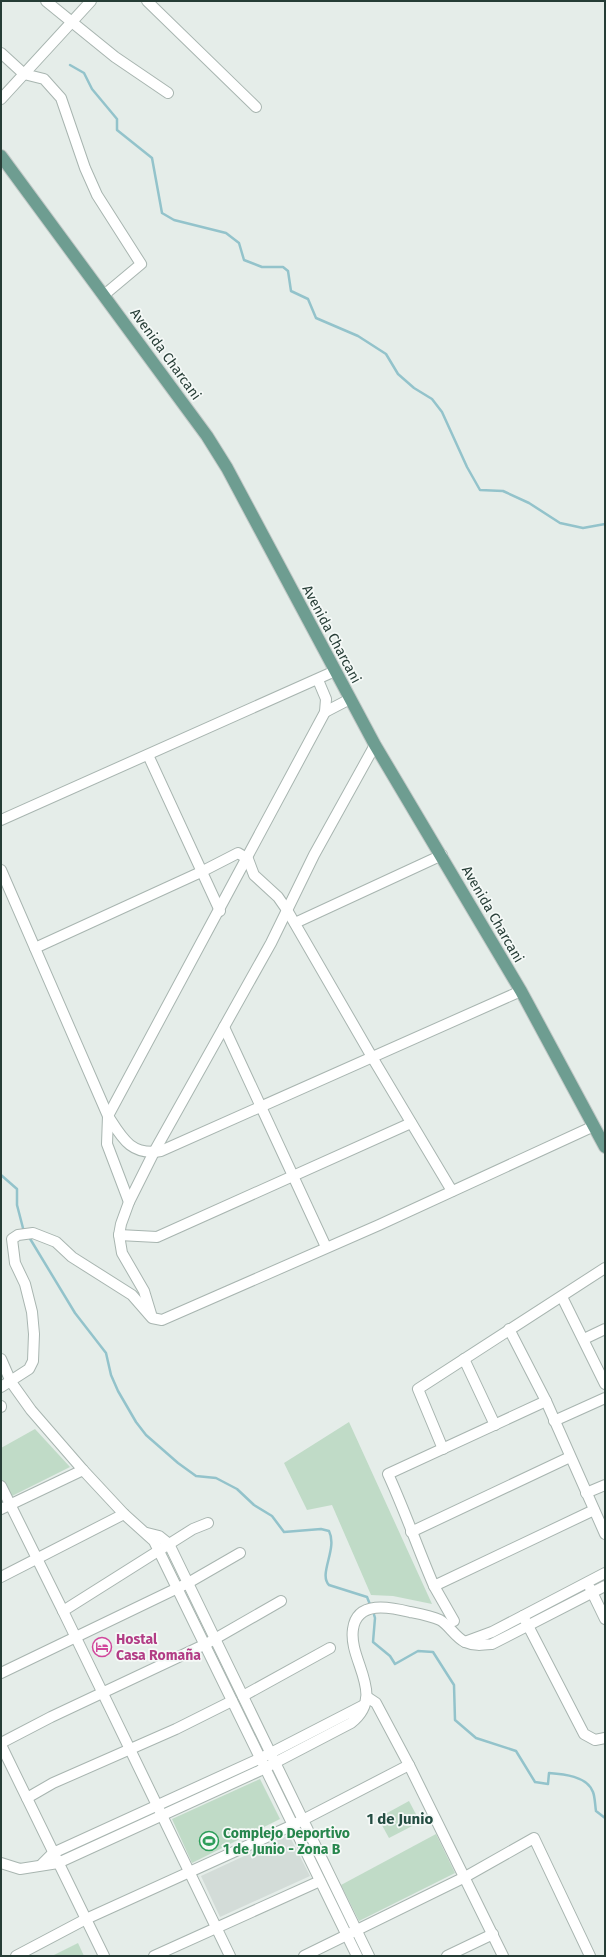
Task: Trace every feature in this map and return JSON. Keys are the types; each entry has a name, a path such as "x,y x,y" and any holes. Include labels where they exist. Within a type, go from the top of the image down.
{"main road":[{"name":"Avenida Charcani","path":"1,156 207,436 227,468 375,745 442,855 520,991 605,1147"}],"street":[{"path":"46,1 71,23 115,57 168,93"},
{"path":"1,99 91,1"},
{"path":"147,1 256,107"},
{"path":"1,53 24,74 44,80 61,98 97,195 141,264 104,295"},
{"path":"1,820 318,680 335,671"},
{"path":"129,1202 107,1144 108,1116 248,859 325,712 326,699 318,680"},
{"path":"325,712 350,699"},
{"path":"152,1318 144,1291 122,1253 119,1235 121,1224 129,1202 154,1152 224,1027 287,910 314,855 375,745"},
{"path":"148,755 200,872 220,911"},
{"path":"35,948 238,853 248,859 254,875 278,897 287,910 452,1191"},
{"path":"295,923 442,855"},
{"path":"2,872 108,1116 122,1137 133,1147 144,1152 161,1151 520,991"},
{"path":"224,1027 326,1247"},
{"path":"119,1235 158,1237 411,1123"},
{"path":"1,1387 11,1382 29,1369 33,1361 34,1334 32,1312 25,1284 18,1272 13,1254 12,1239 18,1235 33,1233 56,1242 72,1257 132,1295 152,1318 162,1320 379,1225 594,1126"},
{"path":"443,1449 418,1389 605,1268"},
{"path":"562,1297 605,1384"},
{"path":"509,1329 546,1401 605,1534"},
{"path":"584,1339 605,1329"},
{"path":"1,1359 11,1382 31,1410 83,1470 124,1514 147,1533 160,1551 206,1644 232,1701 265,1755 275,1763 369,1956"},
{"path":"464,1359 495,1425"},
{"path":"554,1421 605,1398"},
{"path":"454,1621 434,1586 411,1532 407,1514 388,1474 546,1401"},
{"path":"411,1532 570,1457"},
{"path":"6,1506 83,1470"},
{"path":"586,1493 605,1485"},
{"path":"1,1486 6,1506 37,1558 230,1956"},
{"path":"434,1586 594,1510"},
{"path":"1,1577 124,1514"},
{"path":"63,1611 193,1529 208,1522"},
{"path":"147,1533 159,1536 169,1544 243,1696 265,1755 266,1768 357,1956"},
{"path":"1,1673 188,1583 240,1554"},
{"path":"525,1620 605,1573"},
{"path":"588,1582 605,1619"},
{"path":"1,1872 1,1864 20,1869 42,1864 58,1863 266,1768 352,1723 359,1716 366,1701 366,1686 352,1636 354,1624 370,1609 382,1606 441,1621 465,1642 525,1620 592,1593 605,1586"},
{"path":"104,1956 1,1744 51,1717 216,1639 281,1601"},
{"path":"525,1620 584,1734 595,1740 605,1738"},
{"path":"243,1696 330,1648"},
{"path":"27,1798 53,1783 129,1748 176,1729 232,1701"},
{"path":"42,1864 53,1853 265,1755 366,1701 376,1703 409,1765 503,1956"},
{"path":"16,1956 86,1919 293,1825 409,1765"},
{"path":"304,1956 465,1877 534,1838 590,1956"},
{"path":"154,1956 320,1880"},
{"path":"447,1956 493,1934"}],"shaded area":[{"path":"289,1835 310,1876 220,1917 201,1876"}],"green space":[{"path":"349,1422 432,1604 393,1596 371,1595 332,1505 307,1510 284,1463"},
{"path":"35,1429 70,1467 12,1496 1,1478 1,1448"},
{"name":"Complejo Deportivo 1 de Junio - Zona B","path":"260,1779 280,1819 192,1863 172,1819"},
{"path":"409,1801 420,1822 389,1838 378,1818"},
{"path":"436,1834 455,1873 359,1921 341,1885"},
{"path":"78,1943 84,1956 52,1956"}],"waterway":[{"path":"70,65 84,73 92,89 117,119 117,130 152,158 162,213 174,220 226,233 239,243 244,260 262,267 283,267 288,271 291,291 308,299 316,318 358,336 386,354 398,374 414,388 432,399 442,412 467,467 480,490 503,491 529,503 560,523 583,528 605,524"},
{"path":"1,1175 17,1189 17,1205 24,1232"},
{"path":"29,1237 75,1313 106,1353 111,1375 118,1391 136,1422 146,1435 178,1463 196,1476 216,1478 237,1489 254,1505 272,1516 284,1532 321,1529 329,1531 331,1545 326,1580 329,1585 367,1597 371,1607"},
{"path":"373,1611 375,1618 373,1642 390,1656 395,1664 418,1651 433,1652 454,1685 455,1720 476,1738 516,1751 535,1782 548,1784 549,1773 574,1777 586,1782 593,1792 596,1811 605,1818"}],"place":[{"name":"Hostal Casa Romaña","path":"102,1647"},
{"name":"Complejo Deportivo 1 de Junio - Zona B","path":"209,1841"}],"district":[{"name":"1 de Junio","path":"400,1819"}]}
